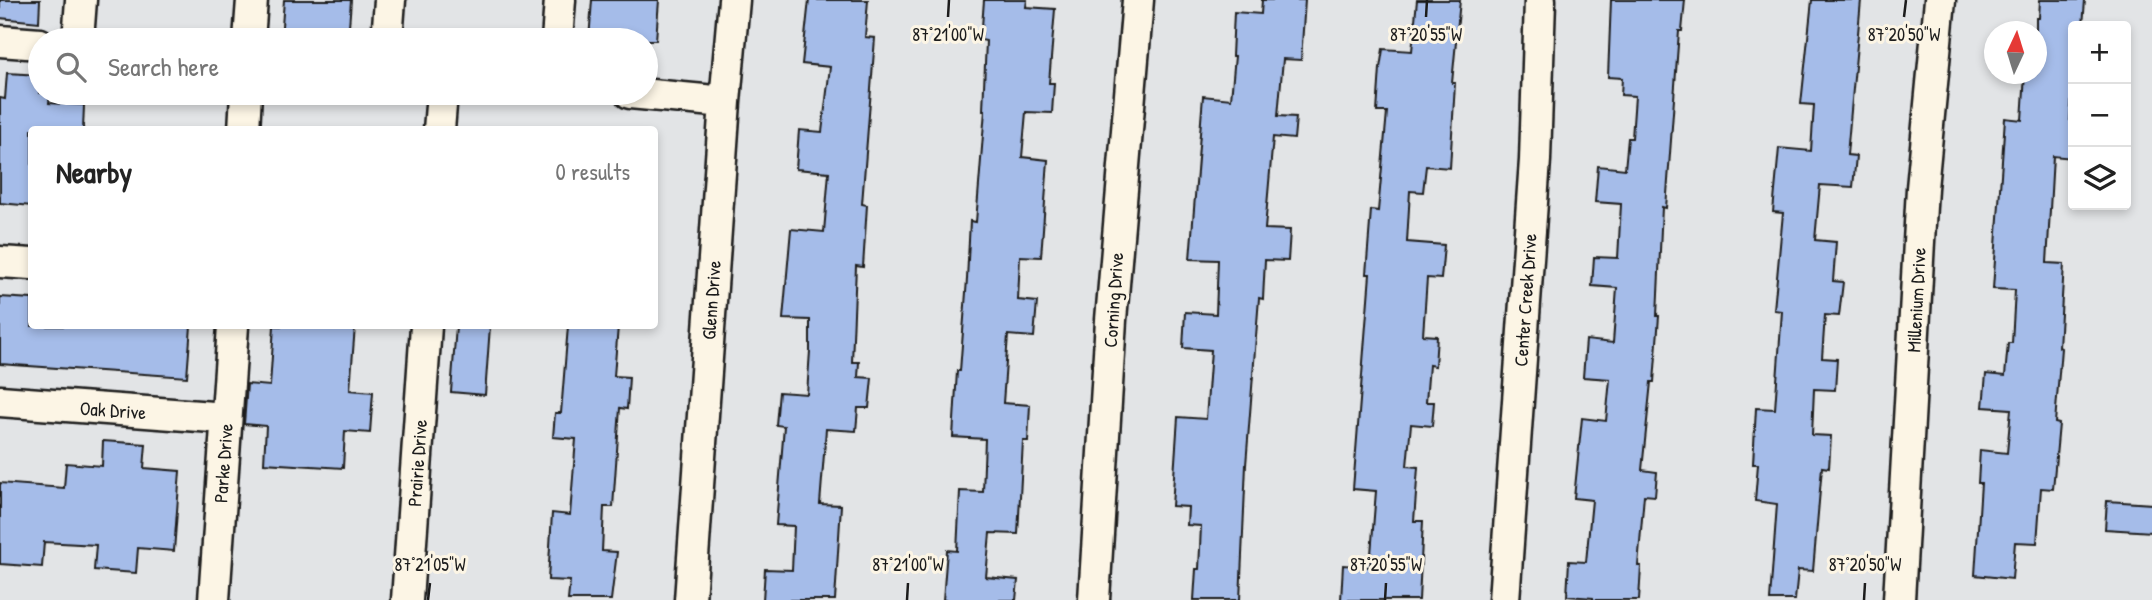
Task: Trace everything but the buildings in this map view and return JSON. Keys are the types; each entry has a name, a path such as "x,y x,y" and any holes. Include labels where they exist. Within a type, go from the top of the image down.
{"street":[{"path":"79,28 81,0"},
{"path":"250,28 252,0"},
{"path":"388,28 390,0"},
{"path":"558,28 561,0"},
{"name":"Glenn Drive","path":"690,600 734,0"},
{"name":"Corning Drive","path":"1094,600 1111,320 1138,0"},
{"name":"Center Creek Drive","path":"1504,600 1535,160 1540,0"},
{"name":"Millenium Drive","path":"1899,600 1923,188 1940,0"},
{"path":"0,41 28,43"},
{"path":"658,96 725,102"},
{"path":"244,126 245,105"},
{"path":"439,126 441,105"},
{"path":"0,262 28,264"},
{"name":"Parke Drive","path":"214,600 233,329"},
{"name":"Prairie Drive","path":"407,600 426,329"},
{"name":"Oak Drive","path":"0,401 226,418"}]}
